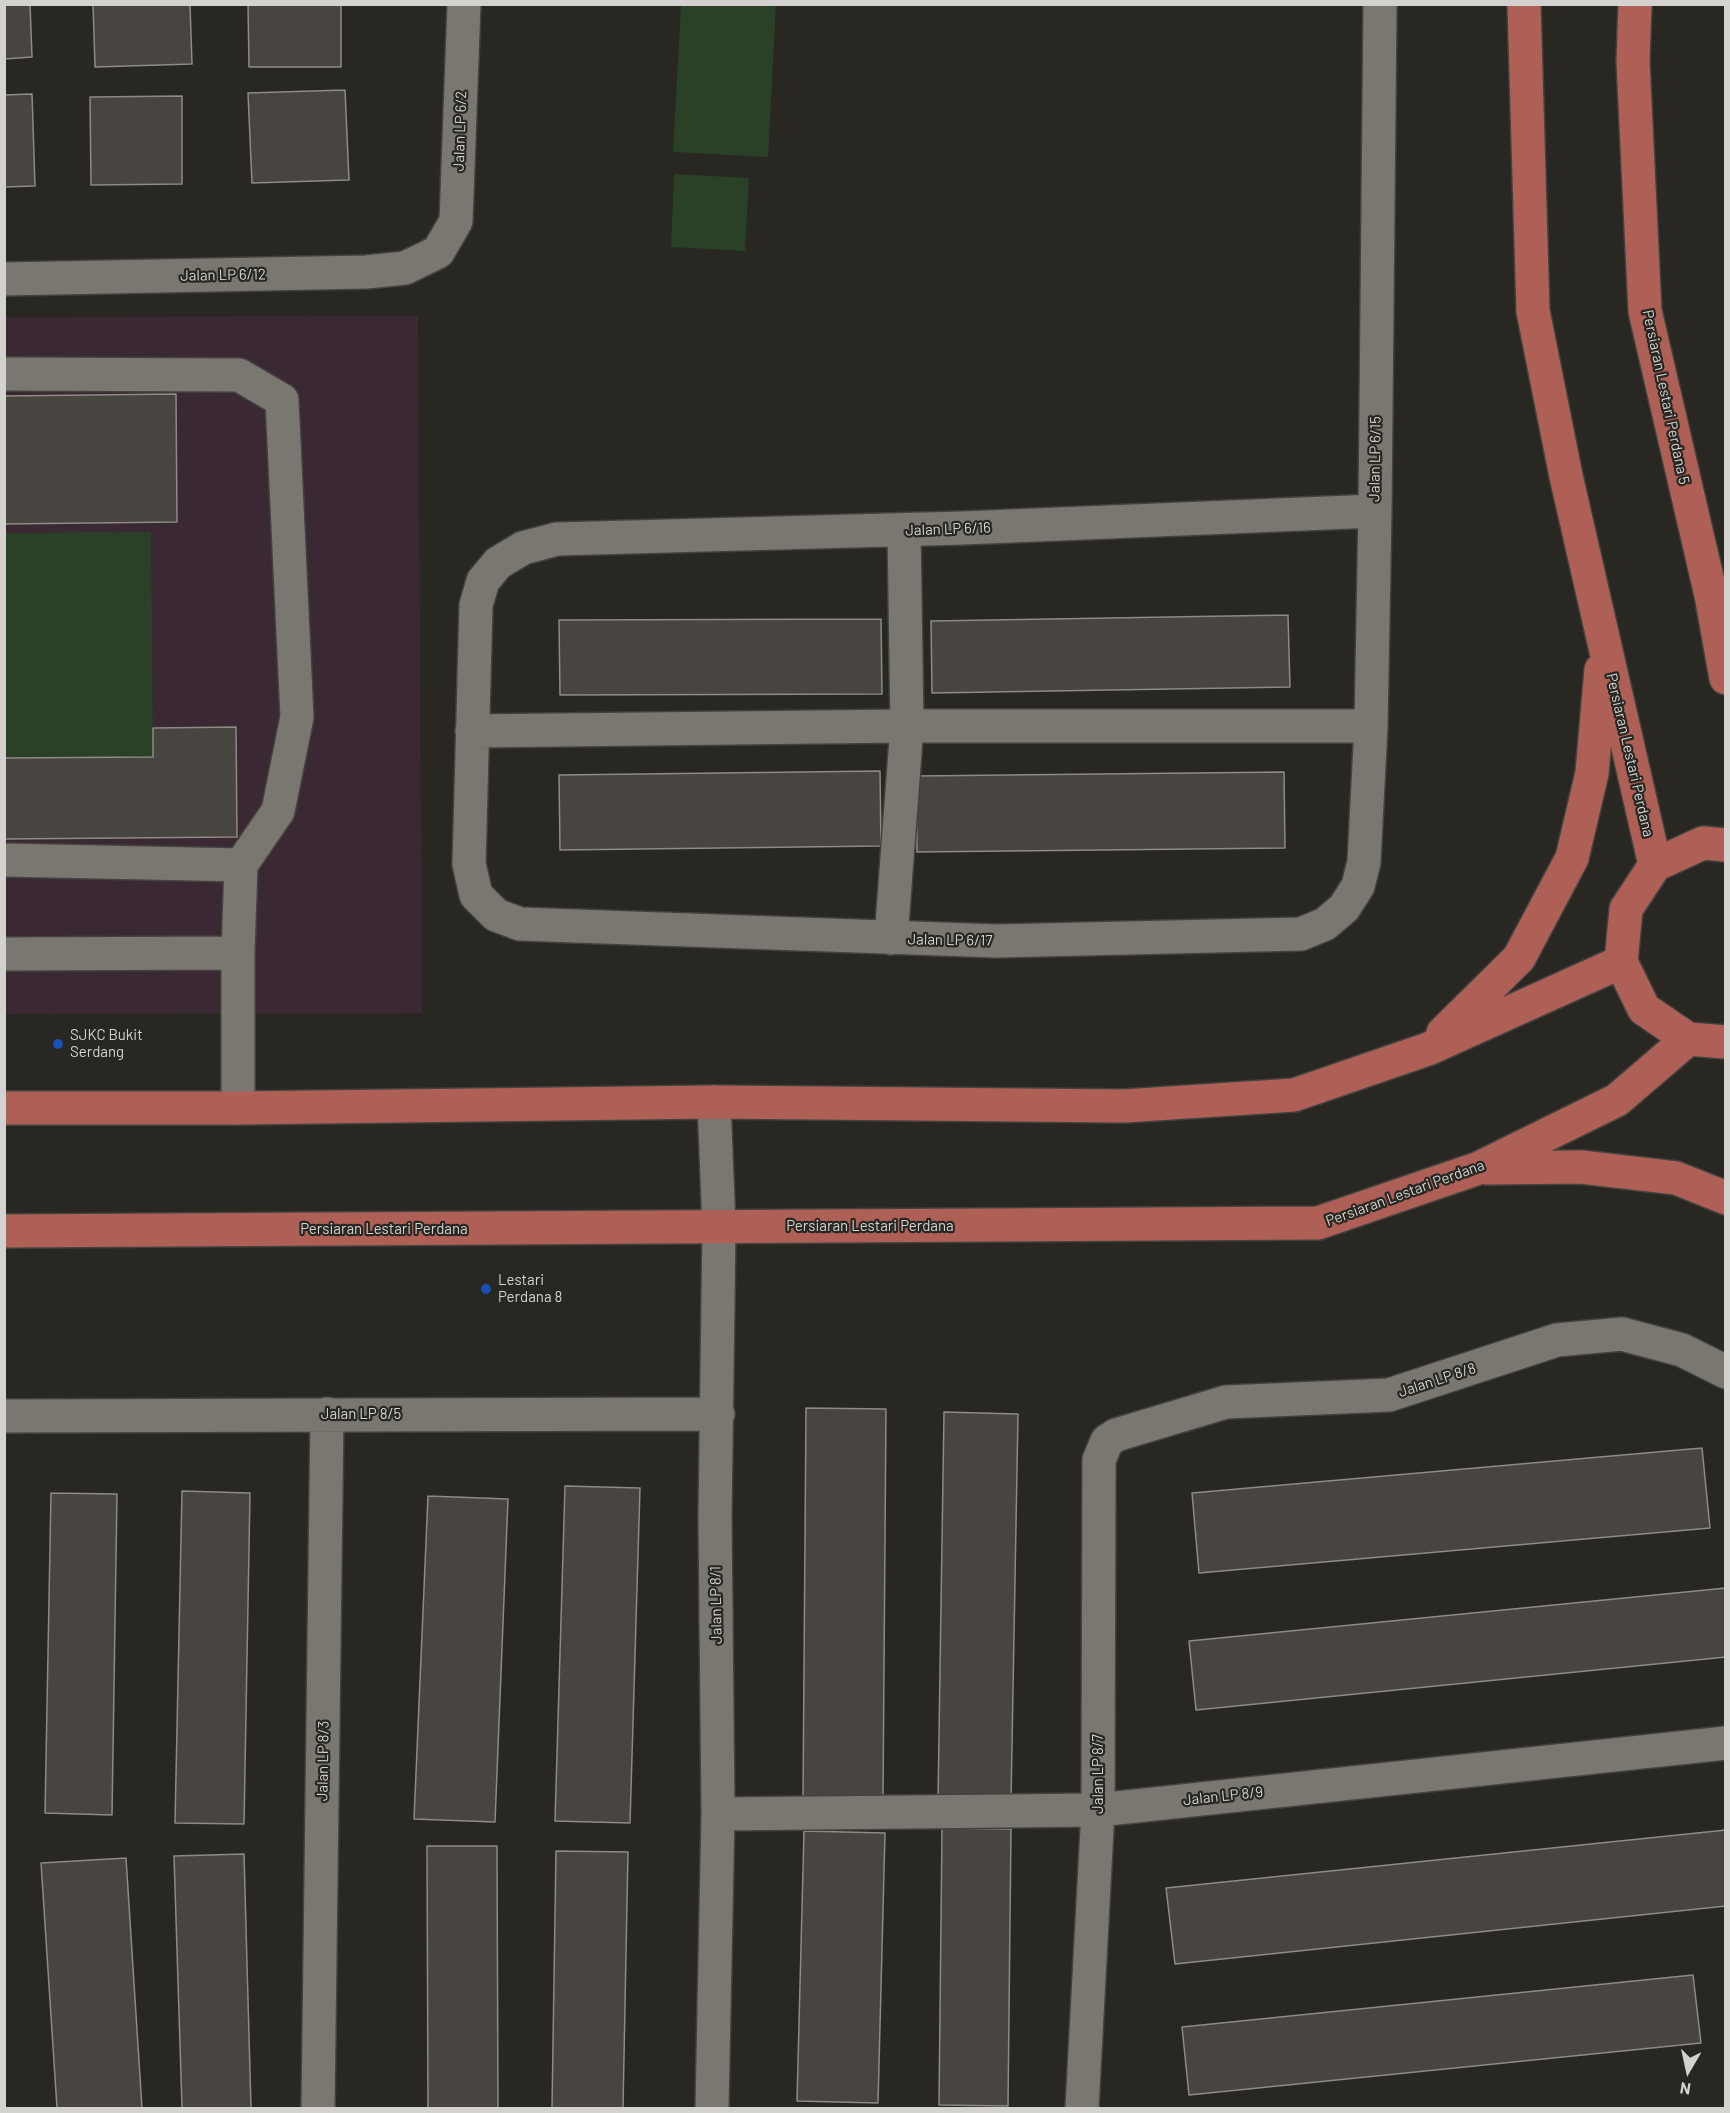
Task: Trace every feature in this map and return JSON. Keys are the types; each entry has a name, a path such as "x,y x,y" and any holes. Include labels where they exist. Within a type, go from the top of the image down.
{"main road":[{"path":"1428,1049 1519,958 1572,858 1592,772 1603,644 1533,311 1524,4"},
{"name":"Persiaran Lestari Perdana 5","path":"1635,4 1633,62 1646,311 1718,607 1725,678"},
{"name":"Persiaran Lestari Perdana","path":"1603,644 1655,865"},
{"path":"1725,844 1703,843 1655,865 1626,909 1622,962 1644,1009 1688,1039 1725,1042"},
{"path":"4,1108 238,1108 714,1102 1125,1106 1294,1095 1428,1049 1622,962"},
{"name":"Persiaran Lestari Perdana","path":"4,1231 1318,1223 1479,1168 1617,1100 1688,1039"},
{"path":"1479,1168 1581,1167 1676,1178 1725,1198"}],"street":[{"name":"Jalan LP 6/2","path":"438,252 456,221 464,4"},
{"name":"Jalan LP 6/15","path":"1344,908 1358,886 1364,862 1371,726 1380,4"},
{"name":"Jalan LP 6/12","path":"4,279 366,272 405,268 438,252"},
{"path":"4,374 239,375 282,400 297,717 278,811 241,865 238,953 238,1108"},
{"name":"Jalan LP 6/16","path":"472,731 476,605 483,581 498,563 523,548 557,539 904,530 1375,511"},
{"path":"891,938 907,726 904,530"},
{"path":"472,731 907,726 1371,726"},
{"name":"Jalan LP 6/17","path":"472,731 469,864 476,895 496,915 520,924 548,927 998,941 1300,934 1325,924 1344,908"},
{"path":"4,860 241,865"},
{"path":"4,954 238,953"},
{"name":"Jalan LP 8/1","path":"712,2109 718,1814 715,1517 718,1414 718,1227 714,1102"},
{"name":"Jalan LP 8/8","path":"1107,1441 1116,1435 1226,1402 1389,1395 1557,1340 1622,1334 1682,1350 1725,1372"},
{"name":"Jalan LP 8/3","path":"318,2109 327,1414"},
{"name":"Jalan LP 8/5","path":"4,1416 718,1414"},
{"name":"Jalan LP 8/7","path":"1082,2109 1098,1810 1099,1460 1107,1441"},
{"name":"Jalan LP 8/9","path":"718,1814 1098,1810 1725,1743"}],"shaded area":[{"path":"418,316 422,1013 5,1014 4,317"}],"green space":[{"path":"681,5 776,5 768,157 673,152"},
{"path":"674,174 749,178 745,251 671,247"},
{"path":"151,532 153,757 5,758 4,533"}],"building":[{"path":"4,4 30,4 32,57 4,59"},
{"path":"93,4 190,4 192,64 95,67"},
{"path":"248,4 341,4 341,67 249,67"},
{"path":"345,90 349,180 252,183 248,93"},
{"path":"32,94 35,186 4,187 4,95"},
{"path":"182,96 182,184 91,185 90,97"},
{"path":"176,394 177,522 4,524 4,396"},
{"path":"1288,615 1290,687 932,693 931,621"},
{"path":"881,619 882,694 560,695 559,620"},
{"path":"236,727 237,837 4,839 4,758 153,757 153,728"},
{"path":"880,771 881,846 560,850 559,775"},
{"path":"1284,772 1285,848 917,852 916,776"},
{"path":"806,1408 886,1409 883,1797 803,1797"},
{"path":"944,1412 1018,1414 1011,1801 938,1800"},
{"path":"1702,1448 1710,1528 1199,1573 1192,1493"},
{"path":"565,1486 640,1488 630,1823 555,1821"},
{"path":"182,1491 250,1493 244,1824 175,1823"},
{"path":"51,1493 117,1494 112,1815 45,1813"},
{"path":"428,1496 508,1499 495,1822 414,1819"},
{"path":"1726,1588 1726,1657 1196,1710 1189,1641"},
{"path":"942,1828 1011,1829 1008,2106 939,2105"},
{"path":"1726,1830 1726,1906 1175,1964 1166,1888"},
{"path":"804,1831 885,1833 878,2103 797,2101"},
{"path":"427,1846 497,1846 498,2108 428,2108"},
{"path":"556,1851 628,1852 623,2108 552,2108"},
{"path":"244,1854 251,2108 182,2108 174,1856"},
{"path":"126,1858 142,2108 57,2108 41,1863"},
{"path":"1693,1975 1701,2043 1189,2095 1182,2027"}],"place":[{"name":"SJKC Bukit Serdang","path":"58,1044"},
{"name":"Lestari Perdana 8","path":"486,1289"}]}
